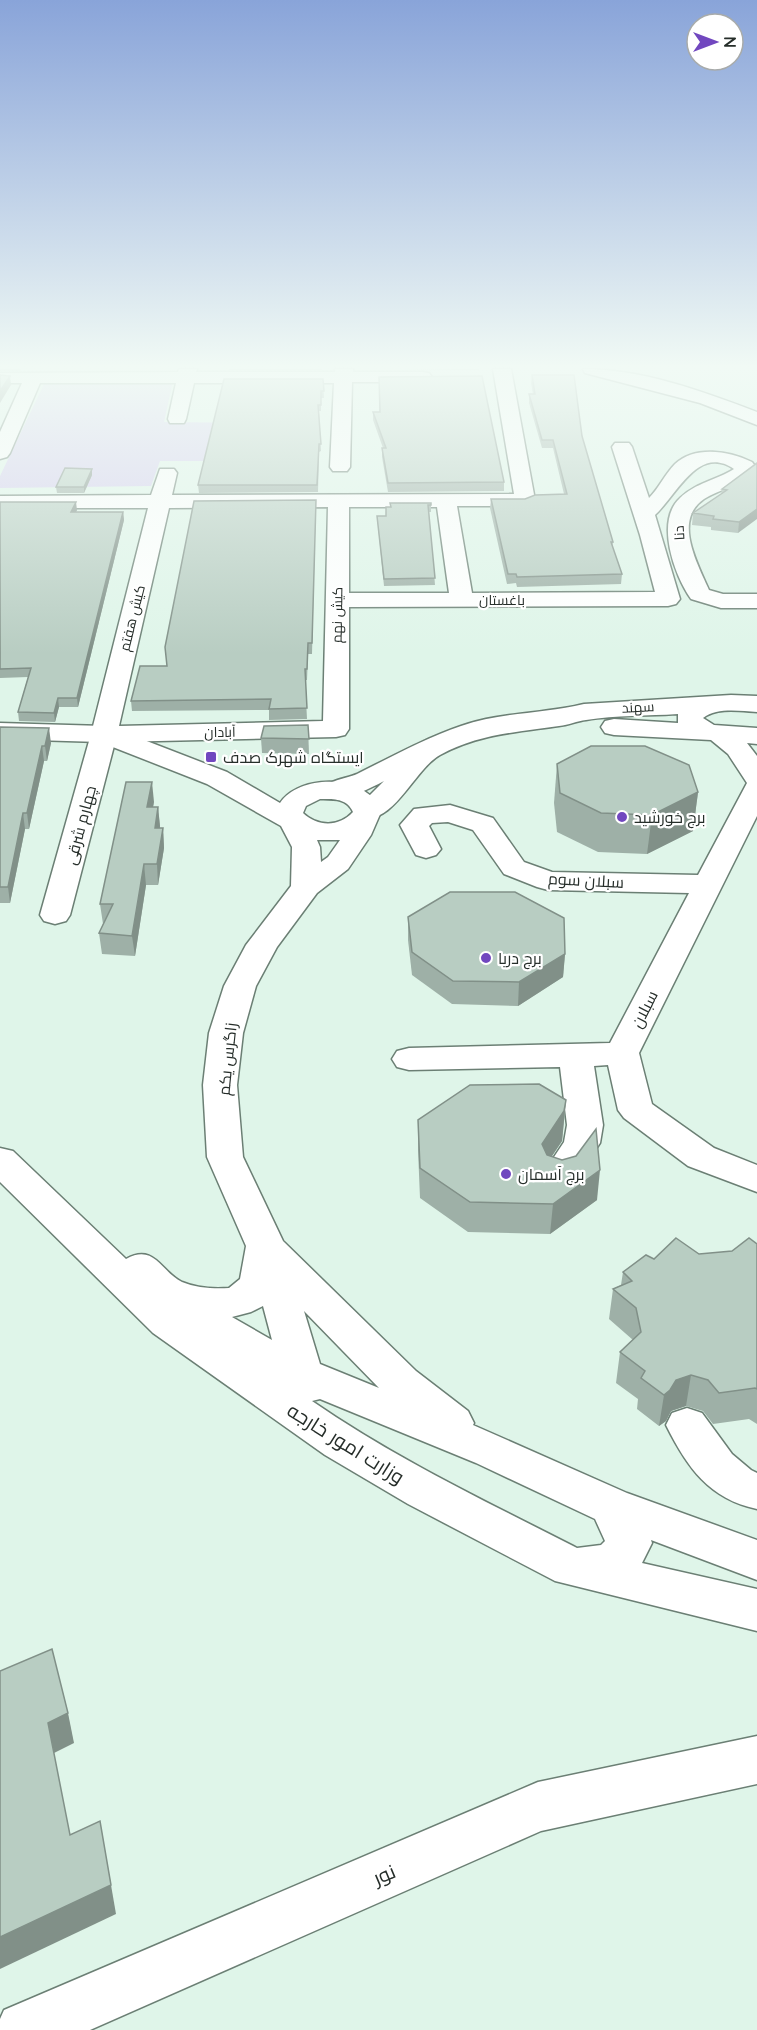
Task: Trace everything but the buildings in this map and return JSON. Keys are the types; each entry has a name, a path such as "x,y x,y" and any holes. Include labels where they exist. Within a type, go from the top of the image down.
{"street":[{"path":"0,502 525,500 519,464"},
{"path":"627,464 644,514"},
{"name":"دنا","path":"644,514 663,497 682,468 690,464"},
{"name":"دنا","path":"740,464 745,466 744,472 736,478 695,495 684,504 678,514 681,548 699,594 721,601 757,601"},
{"name":"کیش هفتم","path":"104,734 166,473"},
{"path":"446,500 462,600"},
{"name":"کیش نهم","path":"336,729 339,501"},
{"name":"باغستان","path":"337,600 668,599 644,514"},
{"path":"716,704 696,709 690,715 691,722 729,740 745,757 757,778"},
{"name":"سهند","path":"293,821 289,814 290,806 297,799 359,783 471,731 607,709 757,704"},
{"name":"سهند","path":"562,718 616,727 757,736"},
{"name":"آبادان","path":"0,731 104,734 336,729"},
{"name":"آبادان","path":"104,734 217,778 302,827 329,832 343,830 365,815"},
{"name":"چهارم شرقی","path":"56,915 104,734"},
{"name":"سهند","path":"365,815 387,795 428,750"},
{"name":"آبادان","path":"217,778 327,791"},
{"name":"سبلان","path":"622,1053 757,788"},
{"path":"327,791 358,798 365,804 365,815"},
{"name":"سبلان سوم","path":"426,849 414,825 424,816 450,813 483,824 514,868 548,881 708,884"},
{"name":"زاگرس یکم","path":"265,1244 225,1157 220,1085 226,1033 240,986 262,945 306,887 338,863 357,835 365,815"},
{"path":"293,821 306,848 306,887"},
{"path":"410,1059 622,1053 636,1110 701,1157 757,1179"},
{"path":"560,1175 582,1143 585,1125 576,1056"},
{"name":"وزارت امور خارجه","path":"0,1138 167,1292 235,1340 302,1374 491,1451 611,1506 757,1560"},
{"name":"وزارت امور خارجه","path":"0,1160 167,1322 340,1443 424,1491 571,1567 757,1610"},
{"path":"167,1292 214,1305 237,1301 255,1291 262,1275 265,1244"},
{"path":"265,1244 302,1374 340,1443"},
{"path":"265,1244 291,1274 401,1383 491,1451"},
{"path":"687,1425 718,1468 745,1490 757,1491"},
{"path":"571,1567 606,1565 622,1557 629,1543 624,1527 611,1506"},
{"name":"نور","path":"24,2030 538,1807 757,1760"}],"shaded area":[{"path":"6,464 159,464 151,486 0,488 0,476"}],"place":[{"name":"ایستگاه شهرک صدف","path":"211,757"},
{"name":"برج خورشید","path":"622,817"},
{"name":"برج دریا","path":"486,958"},
{"name":"برج آسمان","path":"506,1174"}]}
